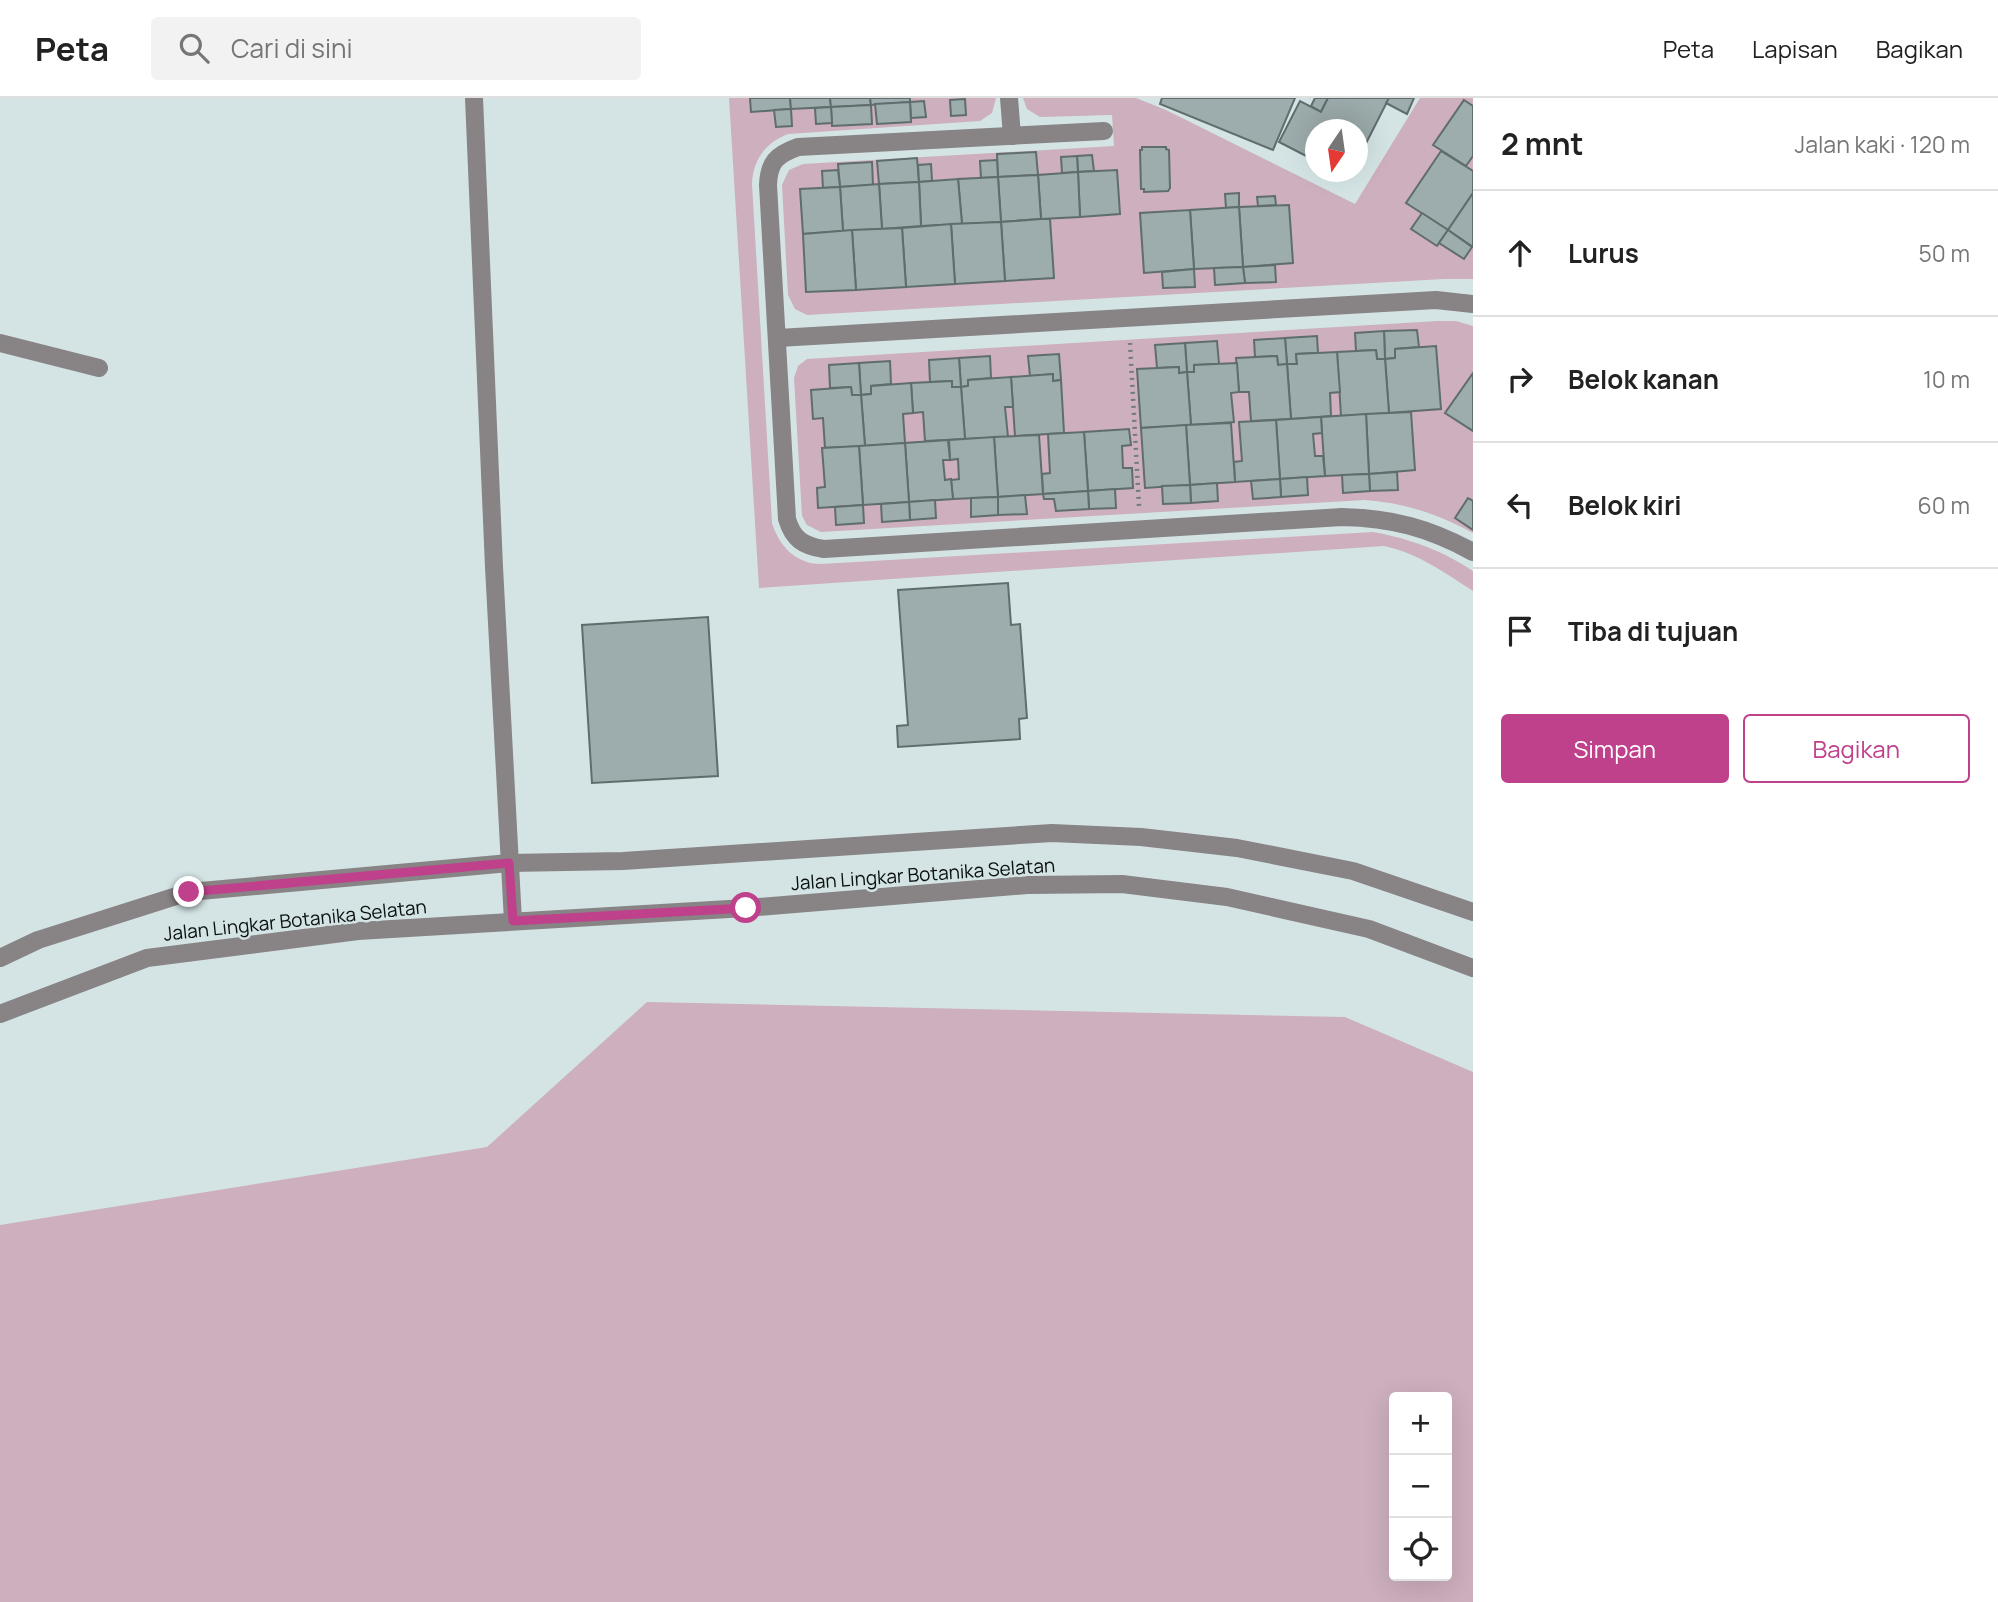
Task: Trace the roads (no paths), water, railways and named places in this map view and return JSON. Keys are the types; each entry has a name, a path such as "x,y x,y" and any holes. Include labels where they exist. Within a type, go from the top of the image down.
{"street":[{"path":"474,98 513,921"},
{"path":"1009,98 1012,136"},
{"path":"1104,131 798,147 782,153 772,161 768,170 768,185 787,519 792,533 800,542 824,549 1374,517 1412,525 1473,552"},
{"path":"778,338 1436,300 1473,304"},
{"path":"0,343 99,368"},
{"name":"Jalan Lingkar Botanika Selatan","path":"0,958 38,940 189,892 509,863 614,862 1052,833 1141,837 1237,848 1353,871 1473,912"},
{"name":"Jalan Lingkar Botanika Selatan","path":"0,1014 147,958 358,931 746,908 1027,885 1122,884 1227,897 1369,929 1473,968"}]}
